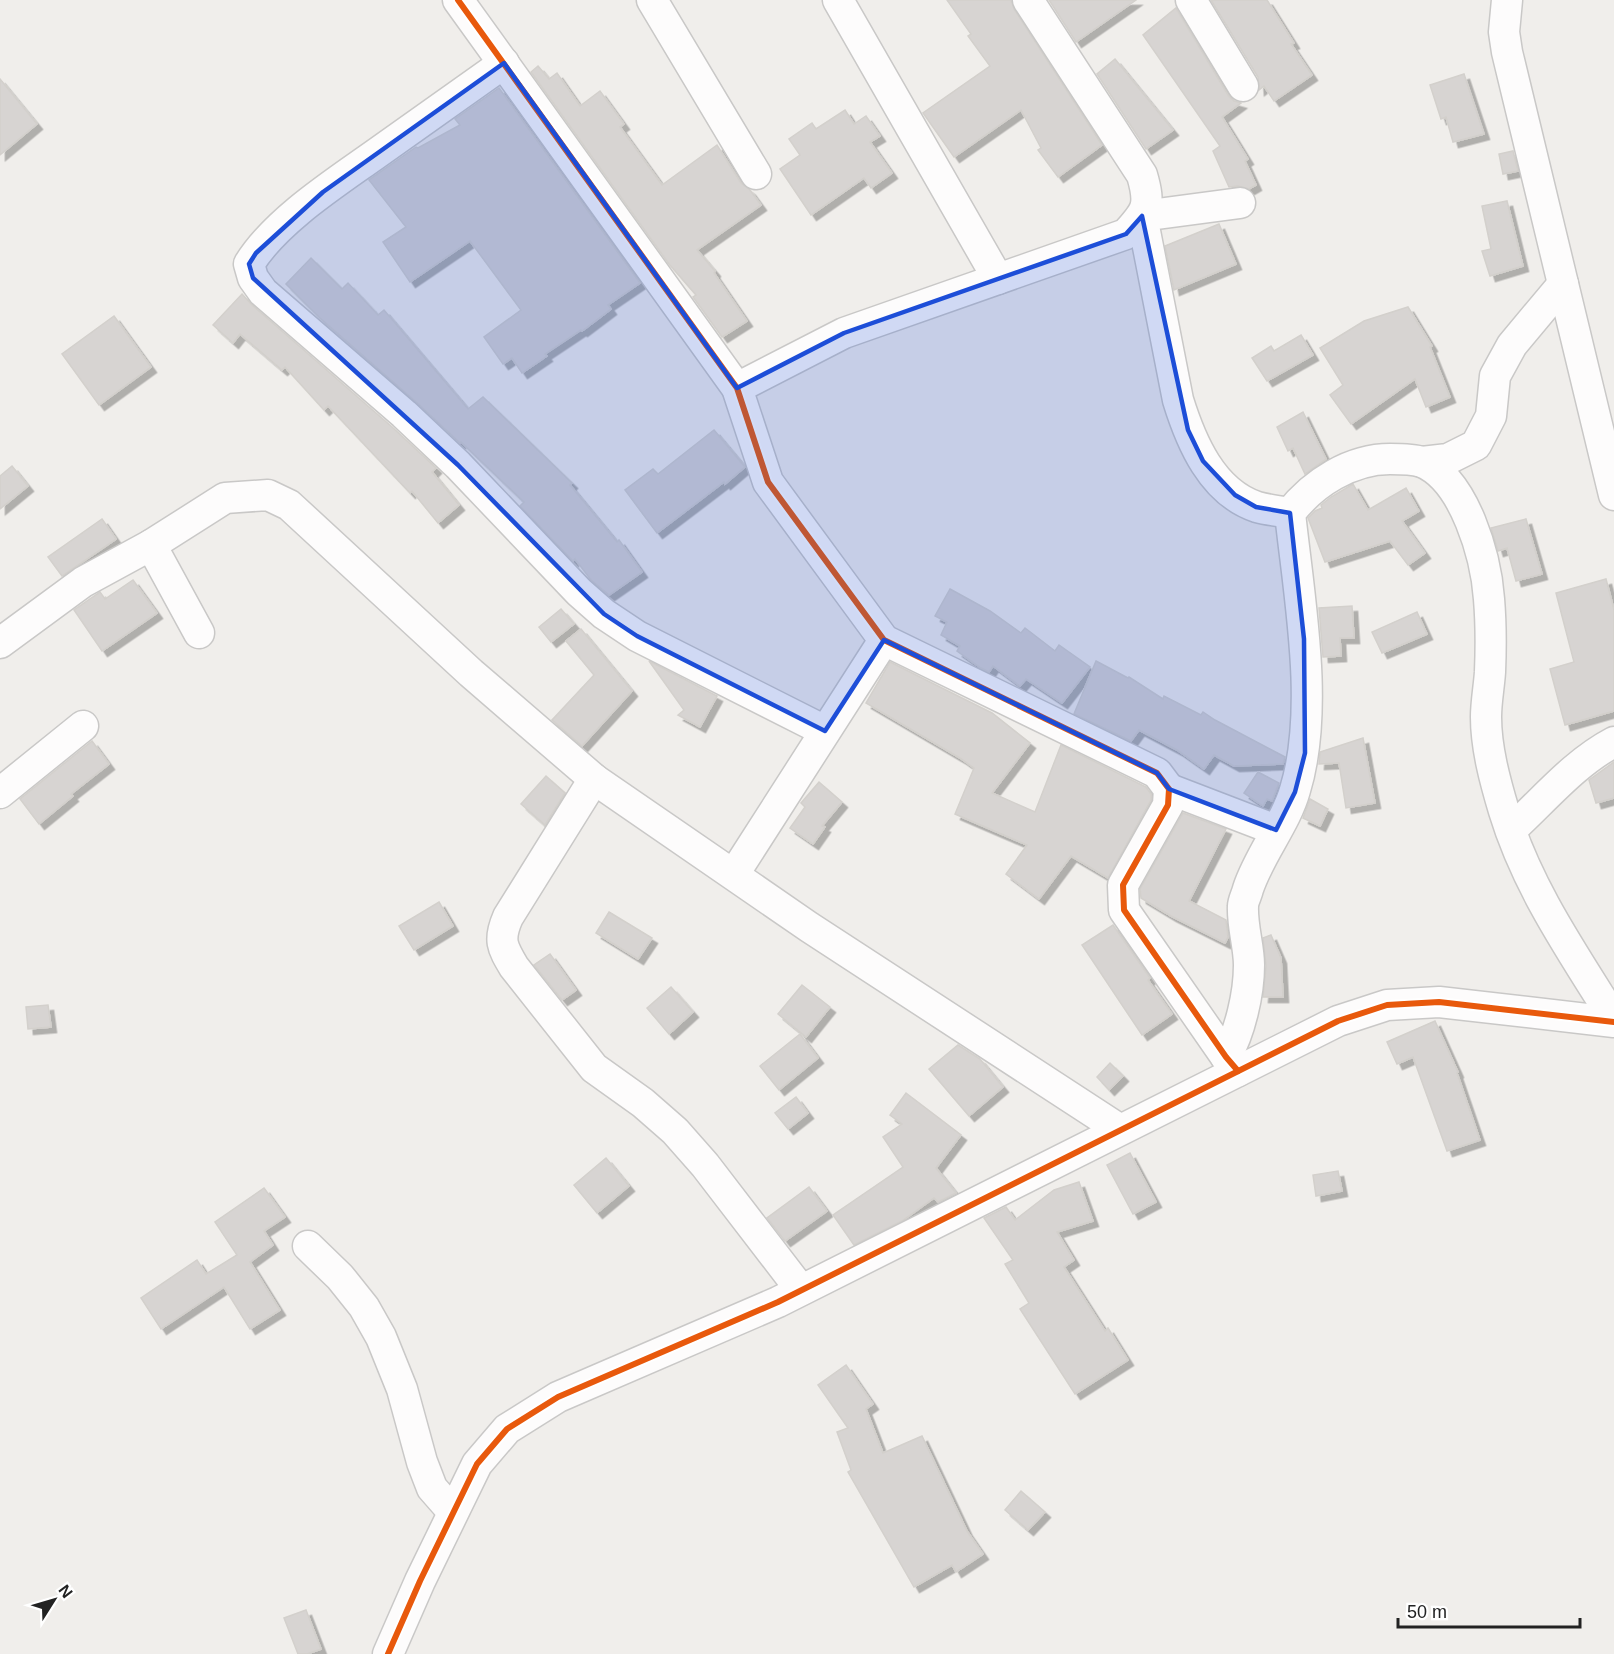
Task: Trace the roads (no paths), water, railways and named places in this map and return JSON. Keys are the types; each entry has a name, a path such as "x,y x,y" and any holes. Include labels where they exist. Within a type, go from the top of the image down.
{"street":[{"path":"458,0 737,388 768,482 884,640 1157,773 1169,789 1276,830"},
{"path":"652,0 756,174"},
{"path":"838,0 998,279"},
{"path":"737,388 844,333 1126,234 1142,216 1148,195 1142,175 1028,0"},
{"path":"1191,0 1243,86"},
{"path":"1506,0 1504,32 1506,52 1614,495"},
{"path":"504,63 323,192 289,220 256,253 249,264 253,278 263,292 404,414 442,450 579,592 604,614 637,636 825,731"},
{"path":"1142,216 1240,203"},
{"path":"1142,216 1178,400 1188,430 1203,461 1217,479 1235,495 1256,507 1290,513"},
{"path":"1232,1064 1242,1021 1249,966 1243,905 1252,878 1295,792 1305,753 1304,639 1290,513 1299,501 1314,488 1352,466 1370,460 1422,462 1448,459 1476,445 1491,416 1495,376 1512,345 1563,284"},
{"path":"1422,462 1439,474 1453,489 1467,510 1480,546 1489,598 1490,669 1486,717 1488,746 1504,812 1529,874 1559,933 1614,1020"},
{"path":"4,633 83,582 151,545 225,498 267,495 289,505 471,674 594,780 819,933 1119,1129"},
{"path":"151,545 199,633"},
{"path":"734,874 884,640"},
{"path":"0,793 83,726"},
{"path":"1511,830 1570,773 1614,742"},
{"path":"594,780 508,917 501,933 503,950 594,1068 643,1104 683,1139 801,1290"},
{"path":"1169,789 1168,805 1123,885 1124,910 1232,1064"},
{"path":"388,1654 420,1581 477,1464 507,1429 558,1397 801,1290 1119,1129 1232,1064 1338,1021 1387,1005 1439,1002 1614,1020"},
{"path":"308,1246 340,1277 364,1307 381,1337 402,1389 422,1462 432,1488 453,1512"}]}
